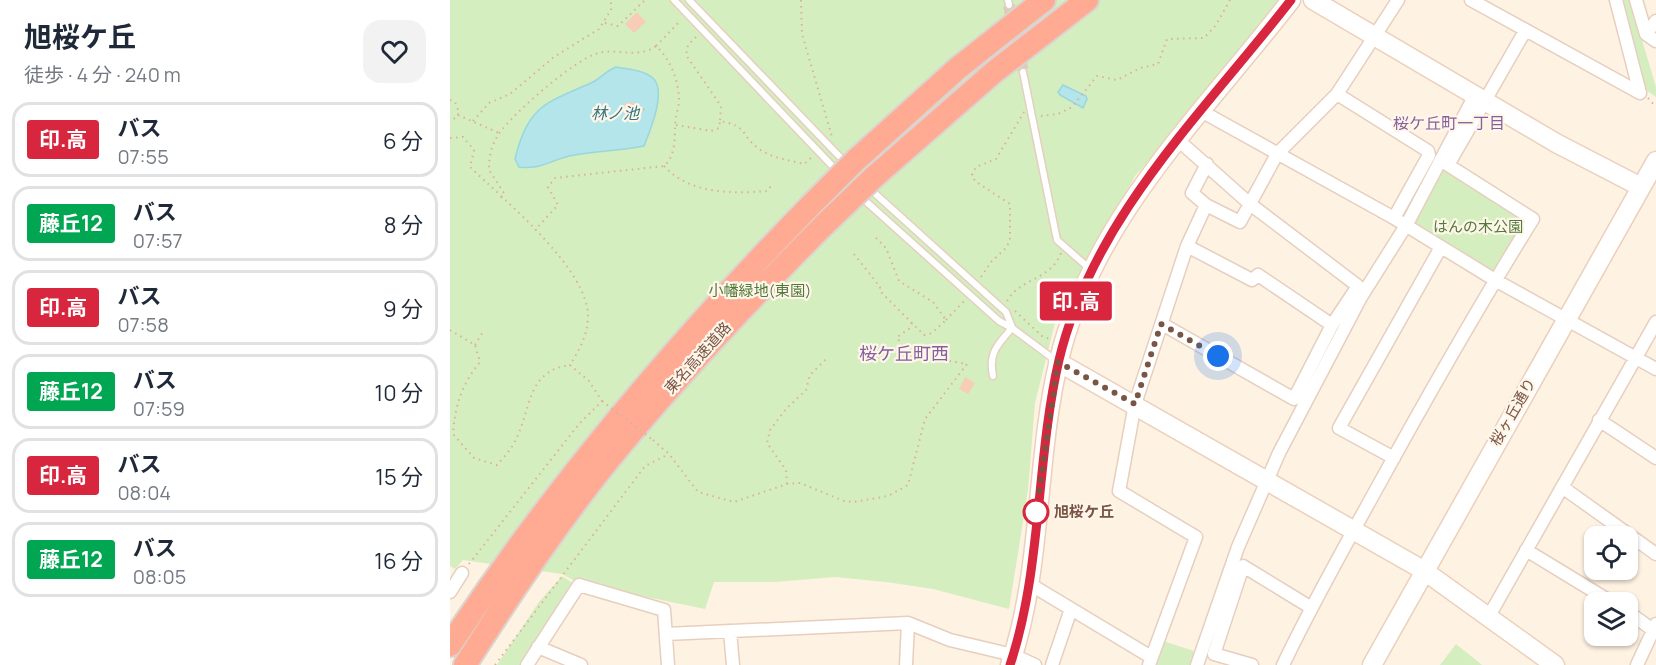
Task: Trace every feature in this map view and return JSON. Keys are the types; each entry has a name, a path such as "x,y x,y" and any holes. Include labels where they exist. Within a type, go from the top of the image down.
{"highway":[{"name":"東名高速道路","path":"450,645 535,523 615,421 696,325 810,206 958,68 1044,0"},
{"name":"東名高速道路","path":"465,665 563,520 620,447 709,345 825,224 874,177 986,78 1087,0"}],"street":[{"path":"1011,660 1028,583 1058,362 1072,311 1091,270 1137,192 1291,0"},
{"path":"1312,0 1556,143 1641,187"},
{"path":"1207,164 1192,193 1206,205 1240,222 1276,154 1337,94 1398,0"},
{"path":"1472,0 1640,93 1614,2"},
{"path":"1636,0 1651,38"},
{"path":"1651,38 1656,21"},
{"path":"1197,665 1238,547 1279,453 1361,297 1407,224 1479,97 1525,31"},
{"path":"1337,94 1428,151 1429,155 1394,218"},
{"path":"1284,665 1310,607 1495,280 1533,219 1448,165 1479,97"},
{"path":"1201,111 1407,224 1495,280 1656,369"},
{"path":"1161,324 1294,399 1332,325 1358,286 1250,204 1178,140"},
{"name":"桜ヶ丘通り","path":"1372,665 1423,570 1656,161"},
{"path":"1028,583 1150,661 1196,537 1119,491 1135,404 1187,246 1206,205"},
{"path":"1187,246 1252,280 1258,275 1332,325"},
{"path":"1394,458 1339,428 1441,247"},
{"path":"1489,616 1656,322"},
{"path":"1058,362 1423,570 1555,665"},
{"path":"1599,420 1656,458"},
{"path":"1562,487 1656,554"},
{"path":"1526,550 1595,592"},
{"path":"1252,665 1214,654 1243,566 1310,607"},
{"path":"450,592 462,573"},
{"path":"527,665 579,585 664,610 668,665"},
{"path":"1052,665 1071,609"},
{"path":"1636,665 1655,628 1638,618"},
{"path":"906,665 908,623"},
{"path":"666,634 908,623 950,640 1011,660 1035,665"},
{"path":"730,631 733,665"},
{"path":"538,647 581,665"}],"lane":[{"path":"674,0 850,169"},
{"path":"689,0 876,195 1006,312 1012,328"},
{"path":"1023,72 1057,240 1091,270"},
{"path":"852,186 999,321 1058,362"},
{"path":"993,376 991,357 995,347 1012,328"}],"path":[{"path":"472,122 481,109 510,94 554,57 605,23 611,10 610,0"},
{"path":"605,23 618,26 645,0"},
{"path":"801,0 802,34 832,140"},
{"path":"1032,117 1058,114 1072,107 1097,76 1117,80 1140,68 1158,64 1167,39 1204,38 1216,25 1230,0"},
{"path":"501,198 504,193 489,170 492,147 499,134 544,89 595,54 613,50 641,53 656,46 682,20 676,13"},
{"path":"675,125 711,131 719,128 721,106 687,55 688,45 698,36"},
{"path":"656,46 668,60 675,77 679,102 674,147 664,166"},
{"path":"450,100 458,107 458,115 450,122"},
{"path":"979,279 1007,247 1010,238 1010,204 975,181 972,175 976,167 996,159 1020,116 1029,105"},
{"path":"637,110 649,110"},
{"path":"458,115 499,134"},
{"path":"720,121 741,127 758,148 771,155 804,164 813,156"},
{"path":"450,138 463,137 474,150 470,167 535,230 573,273 588,316 583,343 570,365"},
{"path":"664,166 672,176 688,185 708,189 744,193 767,191 771,186"},
{"path":"535,230 558,205 548,187 555,178 664,166"},
{"path":"873,235 886,248 899,281 933,302 946,320"},
{"path":"1005,303 1019,287 1048,272 1059,258 1063,247"},
{"path":"854,254 880,287 880,291 924,334 932,333 970,295"},
{"path":"450,330 475,345 480,362 466,380 455,410 453,434 474,458 497,465 515,442 540,377 555,367 570,365 589,381 602,401 669,454 698,492 734,502 787,484 800,483 844,501 854,502 888,496 908,485 912,477 925,419 967,364 907,354 897,337 909,329 912,323"},
{"path":"475,345 484,330"},
{"path":"787,484 786,470 767,443 770,430 786,409 806,390 810,375 828,357"},
{"path":"462,573 579,424 602,401"},
{"path":"495,665 645,466 669,454"}],"green space":[{"name":"小幡緑地(東園)","path":"450,0 1284,0 1256,37 1135,176 1092,257 1058,311 1035,403 1028,490 1009,609 933,589 835,577 775,582 714,582 705,609 603,588 575,581 562,574 463,560 455,569 450,566"},
{"path":"1620,0 1630,0 1656,87 1656,97 1643,88"},
{"name":"はんの木公園","path":"1441,169 1525,219 1497,273 1413,222"},
{"path":"562,576 574,584 521,665 497,665 539,602"},
{"path":"1163,641 1194,651 1190,665 1156,665"},
{"path":"1456,644 1482,665 1440,665"}],"water":[{"name":"林ノ池","path":"616,67 645,73 657,84 656,111 644,146 578,154 539,166 519,167 515,159 520,141 533,116 552,101 593,82"},
{"path":"1063,85 1086,96 1083,108 1060,95 1058,92"}],"building":[{"path":"637,12 646,22 634,33 625,24"},
{"path":"627,102 633,102 637,109 633,116 627,116 623,112 623,106"},
{"path":"965,377 975,383 968,394 959,389"}],"tunnel":[{"path":"1009,5 1023,72"}],"bus line":[{"name":"印.高","path":"1010,665 1028,583 1050,406 1058,362 1072,311 1091,270 1137,192 1291,0"}],"place":[{"name":"旭桜ケ丘","path":"1036,512"}],"district":[{"name":"桜ケ丘町一丁目","path":"1449,123"},
{"name":"桜ケ丘町西","path":"904,354"}],"route":[{"path":"1036,512 1058,362 1135,404 1161,324 1218,356"}]}
